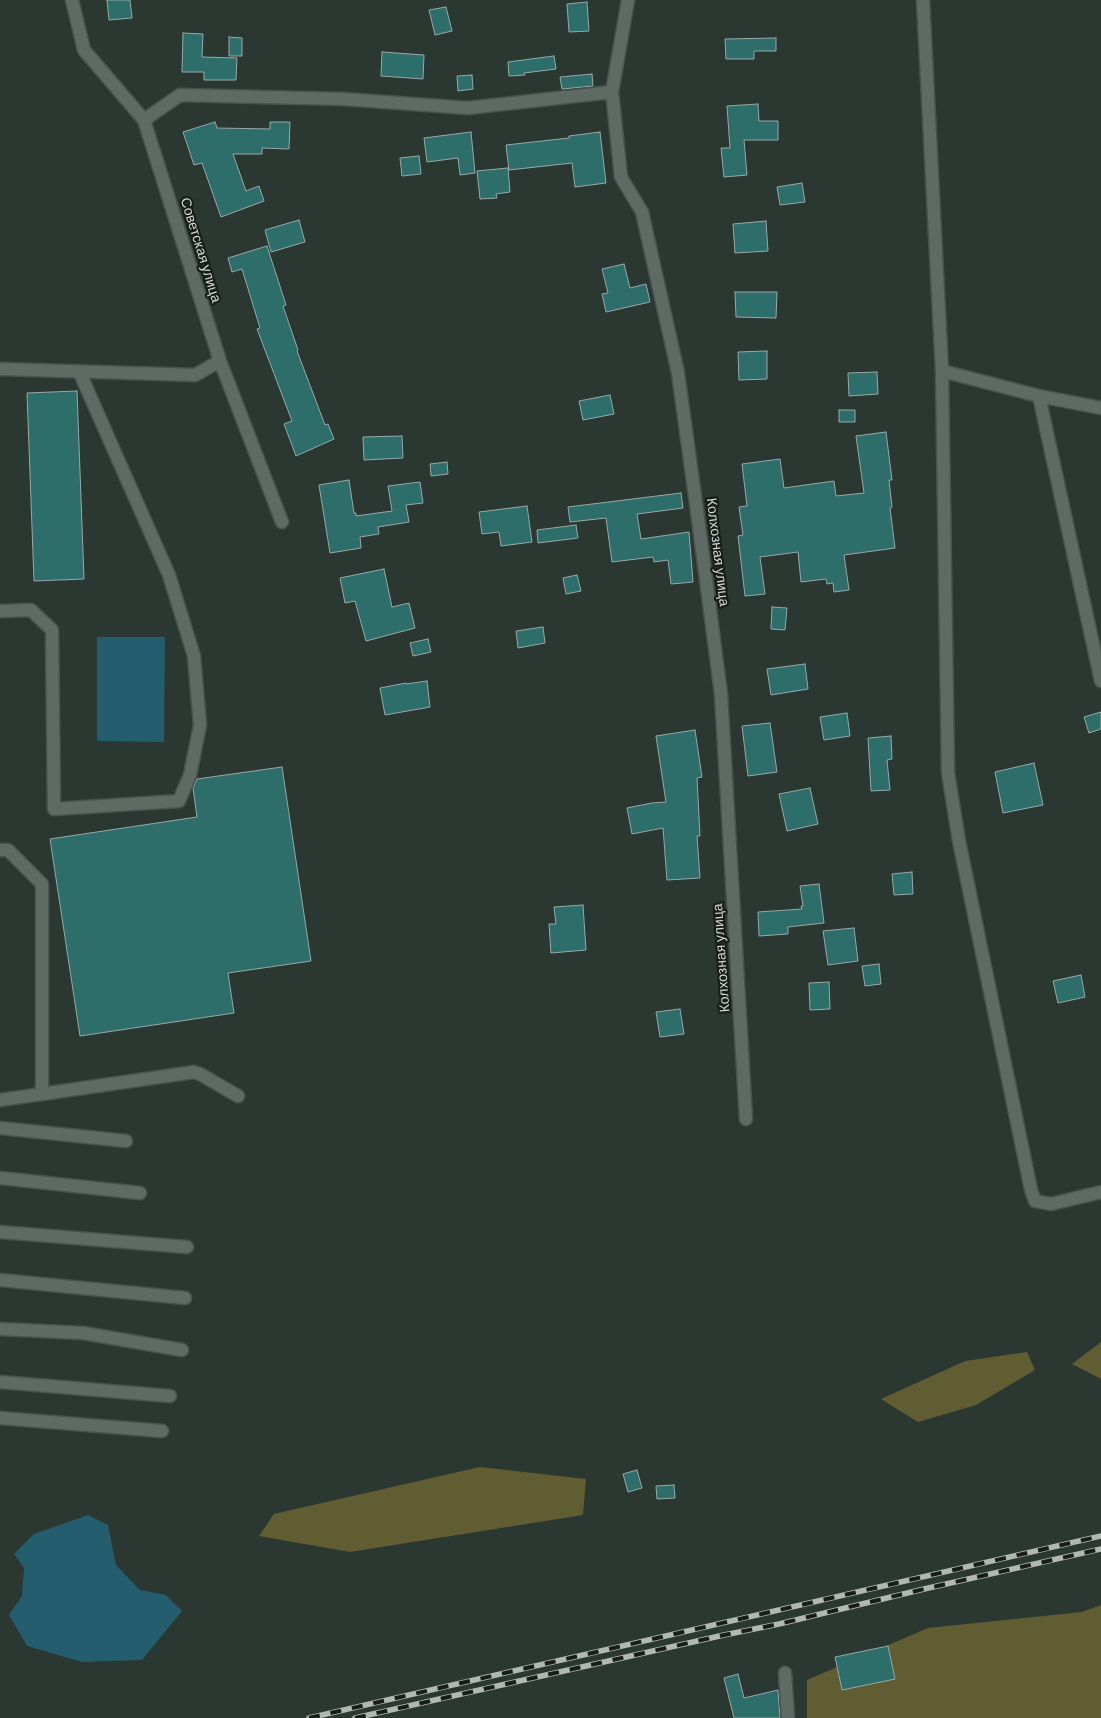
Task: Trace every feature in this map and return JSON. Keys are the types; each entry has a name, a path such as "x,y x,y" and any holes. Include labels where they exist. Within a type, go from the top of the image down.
{"street":[{"name":"Советская улица","path":"72,0 84,50 144,120 220,362 282,522"},
{"name":"Колхозная улица","path":"628,0 612,92 622,177 642,212 678,373 697,511 720,694 746,1119"},
{"path":"923,0 942,371 948,773 959,841 1031,1190 1035,1201 1050,1204 1101,1192"},
{"path":"144,120 180,95 342,99 468,108 612,92"},
{"path":"0,369 195,375 220,362"},
{"path":"942,371 1039,396 1101,408"},
{"path":"0,612 31,610 52,630 54,809 179,801 190,775 200,724 194,656 169,574 80,372"},
{"path":"1039,396 1101,681"},
{"path":"0,850 8,850 42,884 42,1094"},
{"path":"0,1100 194,1072 238,1096"},
{"path":"0,1128 126,1141"},
{"path":"0,1178 140,1193"},
{"path":"0,1232 187,1247"},
{"path":"0,1280 185,1298"},
{"path":"0,1330 83,1334 182,1350"},
{"path":"0,1382 170,1396"},
{"path":"0,1418 162,1431"},
{"path":"785,1673 788,1718"}],"shaded area":[{"path":"1101,1342 1101,1379 1072,1364"},
{"path":"1027,1352 1035,1370 976,1405 918,1422 881,1399 965,1361"},
{"path":"480,1467 586,1479 583,1515 350,1552 259,1536 274,1514"},
{"path":"1101,1605 1101,1718 807,1718 807,1680 928,1628 1082,1612"}],"water":[{"path":"97,637 165,637 164,742 97,741"},
{"path":"88,1515 108,1525 116,1565 140,1590 166,1595 182,1611 142,1660 82,1662 27,1646 9,1615 22,1596 24,1568 14,1554 34,1534"}],"building":[{"path":"107,0 130,0 132,18 109,20"},
{"path":"587,2 589,31 569,32 567,4"},
{"path":"446,7 452,31 435,35 429,10"},
{"path":"183,33 203,34 202,57 237,58 236,80 204,80 204,72 182,72"},
{"path":"229,37 242,38 242,56 229,56"},
{"path":"776,38 776,51 754,51 754,59 726,59 725,39"},
{"path":"382,52 424,55 423,79 381,76"},
{"path":"554,56 556,69 509,76 508,62"},
{"path":"592,74 593,86 562,89 560,77"},
{"path":"472,75 473,89 458,91 457,76"},
{"path":"758,104 759,121 778,121 778,140 744,140 747,175 724,177 721,148 730,148 727,106"},
{"path":"215,122 217,128 270,129 270,122 290,122 289,149 262,148 262,154 233,154 246,191 259,186 264,201 221,217 202,163 194,165 183,132"},
{"path":"471,132 475,173 460,175 458,158 427,162 424,138"},
{"path":"600,132 606,183 575,187 572,163 509,170 506,145 569,138 569,136"},
{"path":"419,156 421,174 402,176 400,158"},
{"path":"508,168 510,192 496,194 497,198 480,199 477,171"},
{"path":"802,183 805,202 780,205 777,187"},
{"path":"299,220 305,242 271,252 265,230"},
{"path":"766,221 768,251 735,253 733,224"},
{"path":"267,246 286,305 283,306 297,351 325,425 328,424 334,439 296,456 284,424 292,421 257,329 260,328 242,269 232,272 228,258"},
{"path":"624,264 630,288 646,284 650,302 606,312 602,294 608,293 602,269"},
{"path":"735,292 777,292 776,318 736,317"},
{"path":"767,351 767,379 739,380 738,352"},
{"path":"877,372 878,394 849,396 848,373"},
{"path":"77,391 84,579 34,581 27,393"},
{"path":"610,395 614,414 583,420 579,401"},
{"path":"839,410 855,410 855,422 839,422"},
{"path":"886,432 892,480 889,480 892,507 890,508 895,548 844,555 849,590 834,592 833,583 827,584 826,579 801,582 798,552 760,557 765,594 745,596 738,536 743,535 739,507 747,506 742,464 780,459 784,488 834,481 836,496 864,493 856,436"},
{"path":"402,436 403,458 364,460 363,437"},
{"path":"447,462 448,474 431,476 430,464"},
{"path":"349,480 356,516 392,511 388,486 420,482 423,503 406,505 409,522 378,527 379,534 360,537 361,548 330,553 319,485"},
{"path":"681,493 683,508 637,514 641,539 689,532 693,582 671,584 668,560 654,562 653,557 612,562 606,518 570,522 568,507"},
{"path":"527,506 532,542 501,546 499,532 482,534 479,512"},
{"path":"576,525 578,538 538,543 537,530"},
{"path":"384,569 392,607 409,603 415,628 366,641 355,601 345,603 340,578"},
{"path":"577,575 581,591 566,594 563,578"},
{"path":"772,607 787,608 785,630 771,629"},
{"path":"543,627 545,643 518,648 516,631"},
{"path":"428,639 431,652 413,656 410,643"},
{"path":"805,664 808,689 771,695 767,669"},
{"path":"427,681 430,707 385,715 380,688"},
{"path":"1101,712 1101,729 1089,733 1084,717"},
{"path":"847,713 850,736 824,740 820,717"},
{"path":"770,723 777,772 748,776 742,726"},
{"path":"695,730 702,777 697,778 700,836 697,836 700,878 667,880 663,828 632,834 627,808 666,802 656,736"},
{"path":"891,736 892,759 887,760 890,790 871,791 868,738"},
{"path":"1034,763 1043,805 1003,813 995,772"},
{"path":"282,767 311,961 228,973 234,1013 80,1036 50,839 197,817 193,788 197,779"},
{"path":"810,788 818,824 787,831 779,794"},
{"path":"912,872 913,894 894,895 892,874"},
{"path":"819,884 824,923 788,927 788,934 759,936 758,912 802,909 800,886"},
{"path":"583,905 586,950 551,953 549,924 556,924 554,907"},
{"path":"854,928 858,961 828,965 823,931"},
{"path":"879,964 881,984 865,986 862,966"},
{"path":"1081,975 1085,997 1058,1003 1053,981"},
{"path":"829,982 830,1009 810,1010 809,983"},
{"path":"680,1009 684,1034 660,1037 656,1012"},
{"path":"637,1470 642,1488 628,1492 623,1474"},
{"path":"674,1485 675,1498 657,1499 656,1486"},
{"path":"888,1646 895,1679 842,1690 835,1657"},
{"path":"738,1674 744,1698 778,1690 780,1718 734,1718 724,1678"}],"railway":[{"path":"309,1718 1101,1536"},
{"path":"355,1718 779,1624 1101,1549"}]}
